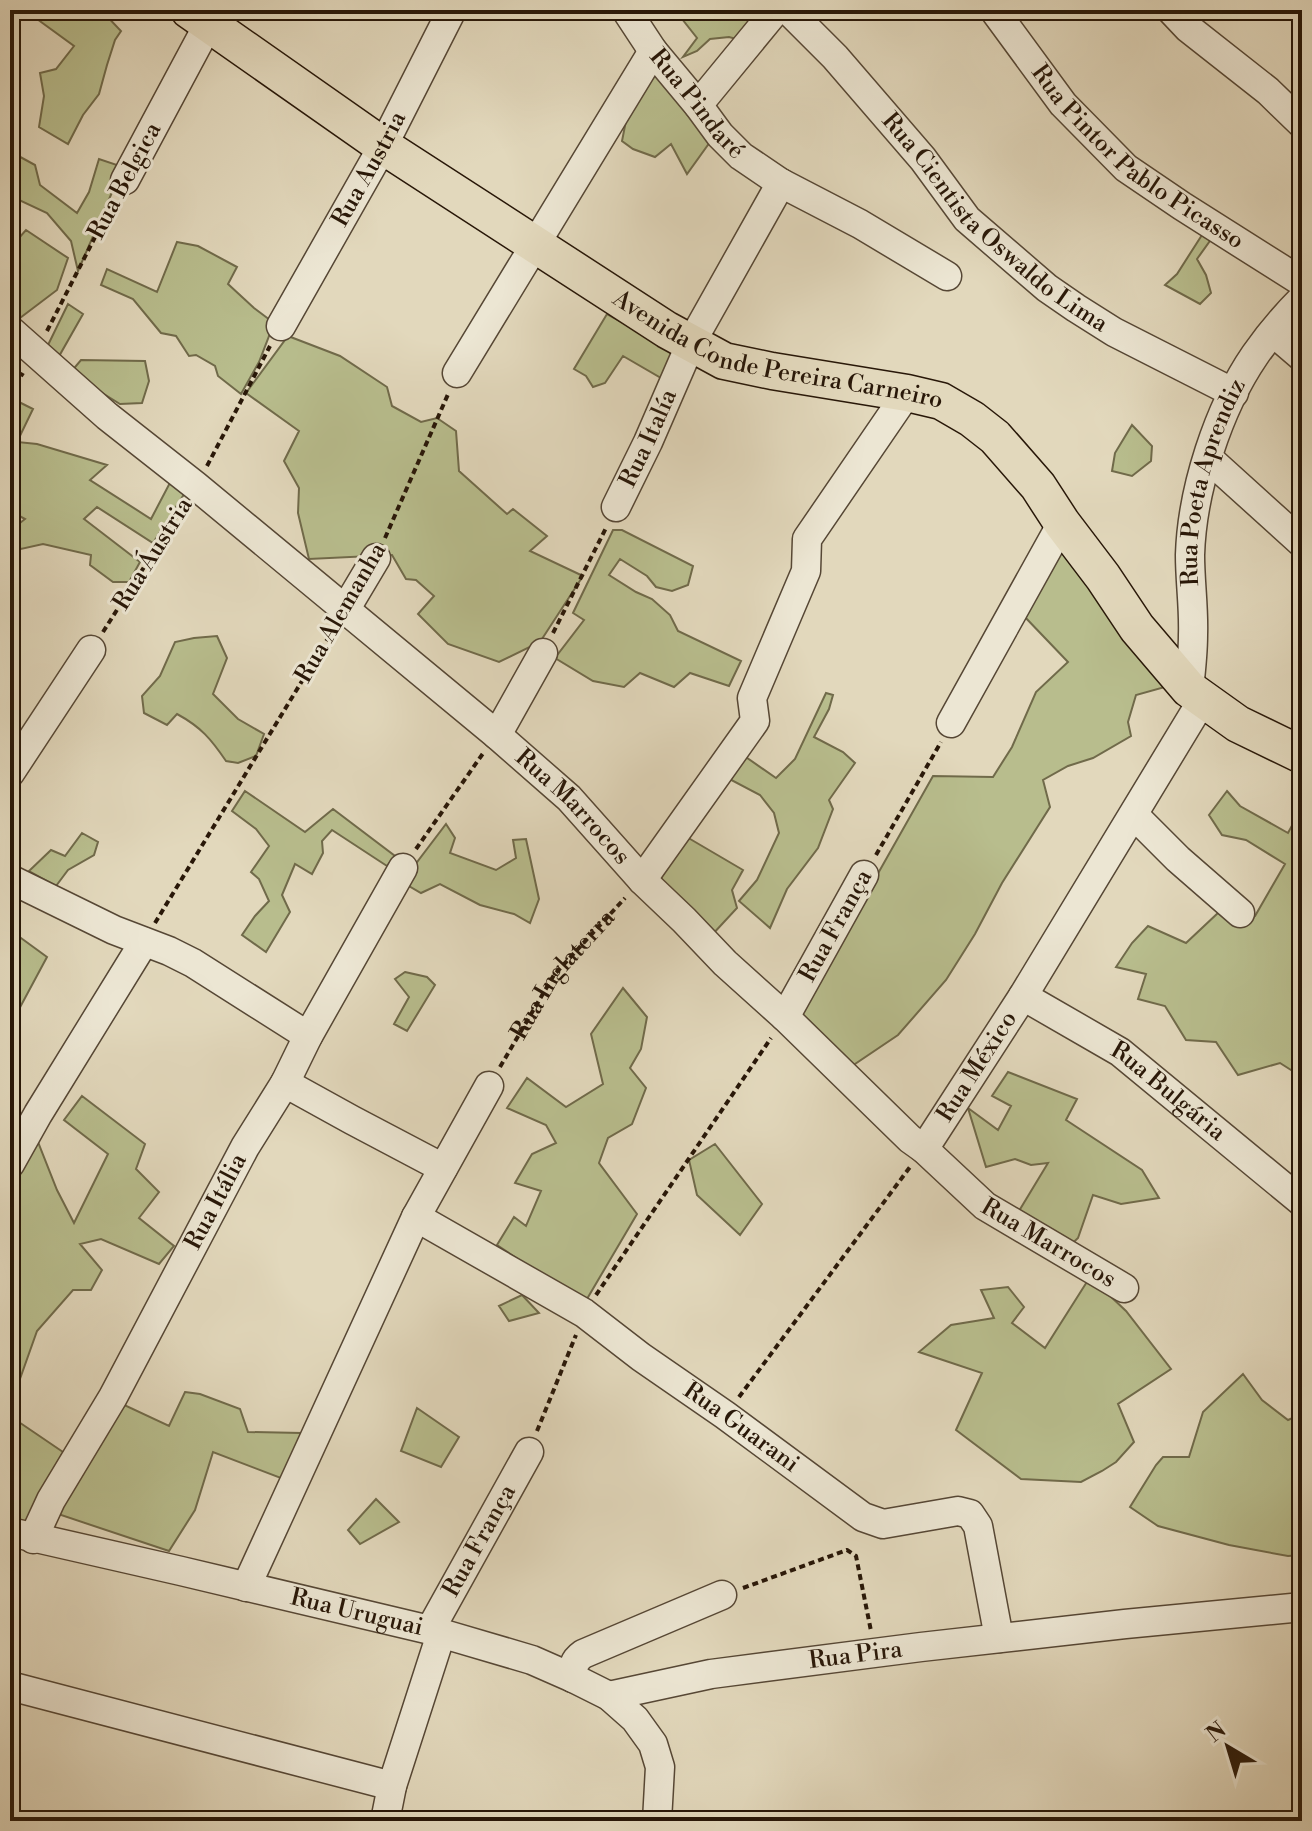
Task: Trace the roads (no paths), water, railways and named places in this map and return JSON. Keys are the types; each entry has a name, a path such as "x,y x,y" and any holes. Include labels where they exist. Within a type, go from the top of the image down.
{"main road":[{"name":"Avenida Conde Pereira Carneiro","path":"204,14 383,146 657,323 724,361 907,393 941,401 972,419 995,437 1038,486 1137,628 1196,694 1238,724 1302,755"}],"street":[{"name":"Rua Austria","path":"281,326 383,146 452,10"},
{"name":"Rua Pindaré","path":"626,10 653,51 720,135 741,156 781,183 860,224 947,276"},
{"path":"698,105 776,10"},
{"name":"Rua Cientista Oswaldo Lima","path":"788,10 835,57 904,136 967,219 1047,288 1114,332 1234,393"},
{"name":"Rua Pintor Pablo Picasso","path":"994,10 1063,104 1126,168 1302,282"},
{"path":"1171,10 1188,28 1268,91 1302,124"},
{"name":"Rua Belgica","path":"125,180 204,14"},
{"path":"457,373 653,51"},
{"name":"Rua Italía","path":"616,507 691,343 781,183"},
{"name":"Rua Poeta Aprendiz","path":"1196,694 1190,555 1196,507 1208,458 1223,416 1250,363 1302,299"},
{"name":"Rua Marrocos","path":"10,330 107,416 196,486 569,798 642,880 725,963 985,1206 1124,1288"},
{"path":"1273,332 1302,357"},
{"path":"642,880 755,721 752,698 806,571 807,539 907,393"},
{"path":"1208,458 1302,543"},
{"path":"951,723 1062,523"},
{"name":"Rua Alemanha","path":"345,610 376,558"},
{"path":"10,773 91,650"},
{"path":"497,735 543,653"},
{"name":"Rua México","path":"924,1149 1134,815 1196,694"},
{"path":"1134,815 1178,859 1240,913"},
{"name":"Rua Itália","path":"22,1536 51,1500 113,1397 245,1147 285,1083 308,1036 403,868"},
{"name":"Rua França","path":"785,1017 864,875"},
{"path":"10,879 114,930 193,963 308,1036"},
{"path":"10,1164 144,942"},
{"name":"Rua Bulgária","path":"1023,996 1120,1052 1302,1202"},
{"path":"285,1083 443,1168"},
{"path":"246,1587 416,1217 489,1086"},
{"name":"Rua Guarani","path":"416,1217 584,1313 863,1517 883,1524 958,1511 970,1514 978,1526 999,1638"},
{"name":"Rua França","path":"385,1821 435,1632 529,1452"},
{"name":"Rua Uruguai","path":"22,1536 435,1632 532,1660 573,1678 609,1696 645,1731 653,1744 660,1767 657,1821"},
{"path":"573,1678 573,1665 583,1654 722,1595"},
{"name":"Rua Pira","path":"609,1696 711,1674 999,1638 1302,1607"},
{"path":"10,1686 392,1786"}]}
